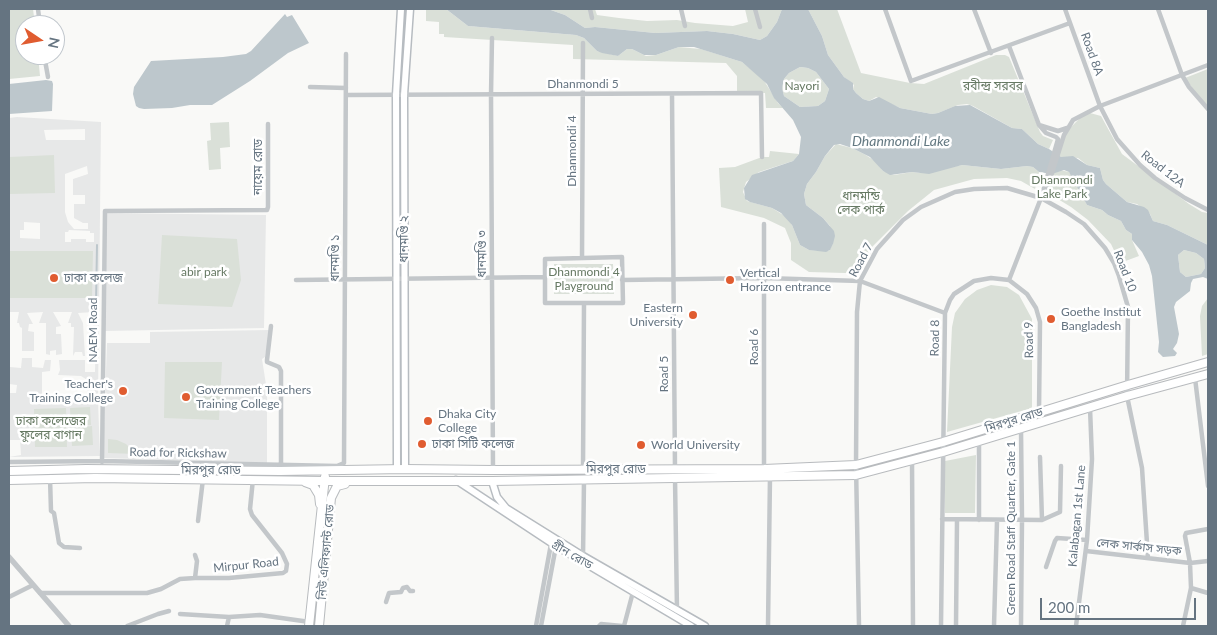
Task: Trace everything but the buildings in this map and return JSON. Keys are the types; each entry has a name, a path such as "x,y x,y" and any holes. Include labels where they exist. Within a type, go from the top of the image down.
{"highway":[{"name":"মিরপুর রোড","path":"9,480 103,478 301,481 584,480 856,465 943,442 1128,384 1208,362"},
{"name":"মিরপুর রোড","path":"9,471 102,465 326,470 583,469 675,474 856,475 943,452 1127,396 1208,374"},
{"path":"102,465 103,478"},
{"name":"নিউ এলিফ্যান্ট রোড","path":"310,624 326,470"},
{"path":"492,470 492,481"},
{"path":"301,481 313,485 319,495 320,523"},
{"name":"নিউ এলিফ্যান্ট রোড","path":"320,625 331,498 335,489 341,484 394,484 404,481"}],"main road":[{"name":"ধানমণ্ডি ২","path":"401,9 396,95 396,279 401,469"},
{"name":"ধানমণ্ডি ২","path":"401,469 404,95 410,9"},
{"name":"গ্রীন রোড","path":"456,480 554,545 705,626"},
{"name":"গ্রীন রোড","path":"492,481 497,497 506,508 633,592 690,626"}],"street":[{"path":"590,9 592,18"},
{"path":"681,9 685,26"},
{"path":"755,9 760,27"},
{"path":"885,9 910,81 1070,23"},
{"path":"974,9 990,53"},
{"name":"Road 8A","path":"1065,9 1100,106"},
{"path":"1158,9 1182,75 1189,87 1208,109"},
{"name":"ধানমণ্ডি ৩","path":"492,38 492,470"},
{"name":"Dhanmondi 4","path":"582,258 583,43"},
{"path":"1009,46 1039,125 1046,133 1061,139"},
{"name":"ধানমণ্ডি ১","path":"281,468 337,466 344,462 346,54"},
{"path":"46,65 48,77"},
{"path":"1009,280 1043,194 1061,139 1076,118 1100,106 1208,65"},
{"path":"310,87 346,88"},
{"name":"Dhanmondi 5","path":"404,95 761,93 762,157"},
{"name":"Road 5","path":"672,94 677,618"},
{"path":"346,96 404,95"},
{"name":"Road 12A","path":"1100,106 1117,139 1140,165 1171,190 1208,210"},
{"name":"নায়েম রোড","path":"266,210 268,207 268,124"},
{"path":"1039,125 1058,131 1068,127"},
{"name":"Road 7","path":"856,475 857,312 860,280 877,249 903,220 921,207 955,192 974,188 998,188 1043,194"},
{"name":"Road 10","path":"1043,194 1084,224 1106,248 1119,276 1128,307 1127,396 1142,468 1148,558"},
{"name":"NAEM Road","path":"102,465 105,212 266,210"},
{"name":"Road 6","path":"764,224 764,469"},
{"path":"622,257 623,303 545,303 545,259 582,258 622,257"},
{"path":"296,280 545,277"},
{"path":"622,280 764,278 860,280 945,313"},
{"name":"Road 8","path":"941,626 945,313 954,294 974,280 991,278 1009,280"},
{"name":"Road 9","path":"1009,280 1027,294 1039,315 1039,412"},
{"path":"583,469 584,303"},
{"path":"271,326 267,362 281,371 281,468"},
{"path":"1195,378 1208,486"},
{"name":"Kalabagan 1st Lane","path":"1076,626 1087,540 1092,459 1090,408"},
{"name":"Green Road Staff Quarter, Gate 1","path":"1021,429 1021,626"},
{"path":"979,441 979,520"},
{"path":"1040,458 1042,520"},
{"path":"912,460 913,626"},
{"path":"9,462 102,465"},
{"path":"942,519 1042,520 1060,512 1061,466"},
{"path":"856,475 859,626"},
{"path":"768,626 770,476"},
{"path":"50,478 51,511 54,513 59,543 64,547 80,548"},
{"path":"198,521 203,479"},
{"name":"Mirpur Road","path":"195,578 206,579 282,573 286,571 287,564 282,553 252,515 250,509 253,479"},
{"path":"583,559 584,480"},
{"path":"956,520 956,626"},
{"path":"994,626 997,521"},
{"name":"লেক সার্কাস সড়ক","path":"1190,563 1185,534 1208,529"},
{"path":"1046,567 1056,539 1087,540"},
{"path":"536,626 554,545"},
{"path":"541,626 554,545"},
{"name":"লেক সার্কাস সড়ক","path":"1086,552 1190,563 1208,561"},
{"path":"40,593 147,593 161,589 180,579 195,578 197,561 195,555"},
{"path":"9,557 68,625"},
{"path":"1183,626 1191,588 1190,563"},
{"path":"9,597 33,585"},
{"path":"386,602 390,593 401,592 403,588 407,587 410,591 413,591"},
{"path":"1191,588 1208,593"},
{"path":"599,626 601,624 623,626 633,592"},
{"path":"127,626 169,611"},
{"path":"180,614 229,617 260,615 310,624"},
{"path":"227,626 229,617"},
{"path":"60,626 68,625"}],"shaded area":[{"name":"ঢাকা কলেজ","path":"9,118 101,122 98,400 100,456 9,457 21,455 20,440 9,440 9,393 16,393 17,385 9,384 9,358 10,367 21,368 22,358 32,358 32,367 43,368 45,360 51,360 50,371 42,372 42,398 48,398 49,401 61,401 61,395 87,394 89,381 81,376 58,375 60,370 59,360 85,360 85,372 95,372 96,328 93,327 91,322 94,312 78,313 83,323 85,356 83,356 82,352 75,352 73,356 74,327 71,327 71,323 68,323 72,312 53,312 61,326 56,327 56,334 61,334 62,354 56,355 56,350 50,351 50,355 46,354 46,323 39,323 43,312 27,313 33,324 29,324 28,331 34,332 34,351 22,351 22,328 17,323 19,312 9,312","holes":["85,129 85,140 46,140 44,130","87,166 88,174 73,179 73,195 85,195 85,204 74,204 74,218 83,223 88,223 88,229 74,229 68,222 65,212 65,174","24,222 40,223 40,239 20,238 20,230 24,230","69,230 90,231 90,233 94,233 94,242 86,242 86,239 71,239 71,242 65,242 65,232"]},
{"path":"106,213 266,215 264,328 105,331"},
{"name":"Government Teachers Training College","path":"270,330 265,357 262,359 267,391 267,463 103,458 107,343 150,343 150,332"}],"green space":[{"path":"9,9 33,9 34,15 15,15 15,65 39,65 40,76 9,79"},
{"path":"426,9 446,9 468,26 576,35 584,38 597,51 618,56 627,49 632,49 646,56 656,55 679,47 701,49 742,62 763,79 783,108 766,108 765,93 737,93 737,76 726,63 573,59 573,45 444,37 444,34 439,34 439,22 426,21"},
{"path":"548,9 595,9 597,15 619,18 647,21 677,20 733,26 748,22 745,9 782,9 777,22 767,36 760,40 707,31 655,33 595,27 585,28 565,15"},
{"name":"রবীন্দ্র সরবর","path":"808,9 837,9 861,73 924,84 996,55 1009,57 1040,132 1043,136 1053,140 1049,149 1038,144 1022,129 1012,128 967,104 958,105 932,114 900,108 876,97 869,101 863,99 856,93 853,89 854,85 844,77 828,55 822,36"},
{"name":"Nayori","path":"800,67 816,72 829,89 825,101 818,106 800,107 784,96 782,88 784,79 789,73"},
{"path":"1208,69 1208,107 1185,78"},
{"path":"1090,113 1101,116 1122,154 1189,204 1202,212 1208,213 1208,245 1167,225 1153,221 1150,214 1137,204 1127,202 1106,184 1100,168 1087,165 1078,158 1058,156 1067,131 1080,118"},
{"path":"229,122 230,147 220,148 221,169 209,170 207,141 211,140 210,123"},
{"name":"ধানমন্ডি লেক পার্ক","path":"836,144 852,148 864,154 875,161 883,171 894,175 912,172 921,173 962,165 1001,169 1027,166 1033,167 1039,172 1035,189 1021,181 1007,178 974,179 934,190 908,211 871,248 858,272 809,272 791,260 791,243 785,228 764,218 721,207 719,168 735,167 762,157 769,157 770,151 799,154 793,161 759,172 746,182 743,192 747,201 772,208 788,218 800,245 809,250 829,251 833,244 830,226 806,205 804,194 807,184 825,156"},
{"path":"54,155 55,193 10,194 9,157"},
{"name":"Dhanmondi Lake Park","path":"1060,170 1069,172 1073,177 1087,205 1102,210 1121,221 1126,230 1132,234 1132,240 1139,256 1120,263 1111,244 1088,220 1048,193 1052,174"},
{"name":"abir park","path":"162,235 237,239 241,280 232,307 158,304"},
{"path":"1184,250 1196,253 1204,259 1205,268 1201,274 1186,277 1180,272 1178,255"},
{"path":"9,251 93,251 92,298 9,298"},
{"name":"Dhanmondi 4 Playground","path":"554,264 613,264 614,294 554,294"},
{"path":"991,285 1007,287 1019,295 1032,319 1032,408 947,432 952,327 955,313 965,299 977,290"},
{"path":"1208,298 1208,354 1202,356 1200,316 1202,306"},
{"path":"165,362 222,362 219,420 164,418"},
{"path":"90,407 91,425 71,426 70,408"},
{"name":"ঢাকা কলেজের ফুলের বাগান","path":"66,408 67,447 35,447 34,409"},
{"path":"92,426 93,445 72,446 71,428"},
{"path":"108,439 126,444 136,454 108,453"},
{"path":"976,455 975,513 945,513 945,461"}],"water":[{"name":"Dhanmondi Lake","path":"446,9 548,9 565,15 585,28 595,27 655,33 707,31 760,40 767,36 777,22 782,9 808,9 822,36 828,55 844,77 853,83 853,89 863,99 869,101 879,97 900,108 932,114 955,106 970,105 1012,128 1022,129 1038,144 1061,157 1073,156 1087,165 1100,168 1106,184 1127,202 1148,210 1153,221 1167,225 1208,245 1208,279 1203,277 1193,279 1190,291 1176,302 1174,307 1179,334 1173,349 1177,353 1175,356 1163,357 1158,352 1159,342 1152,276 1149,265 1142,252 1132,240 1132,234 1126,230 1121,221 1102,210 1087,205 1069,172 1064,170 1052,174 1039,172 1033,167 1027,166 1001,169 962,165 929,174 912,172 890,175 883,171 870,157 840,144 834,145 825,156 807,184 804,194 806,205 823,218 834,231 833,244 830,250 826,252 809,250 800,245 792,225 781,213 745,199 744,188 752,175 793,161 799,154 801,137 793,120 774,98 767,84 742,62 694,47 679,47 656,55 644,55 632,49 627,49 618,56 597,51 584,38 576,35 468,26","holes":["800,67 816,72 829,89 825,101 818,106 800,107 784,96 782,88 784,79 789,73","1184,250 1196,253 1204,259 1205,268 1201,274 1186,277 1180,272 1178,255"]},
{"path":"285,14 287,17 292,15 309,43 288,53 250,81 212,105 144,109 136,106 133,94 134,87 151,61 246,54"},
{"path":"52,81 53,84 52,111 9,114 9,84"}],"waterway":[{"path":"96,305 97,245"}],"place":[{"name":"ঢাকা কলেজ","path":"54,278"},
{"name":"Vertical Horizon entrance","path":"730,280"},
{"name":"Eastern University","path":"693,315"},
{"name":"Goethe Institut Bangladesh","path":"1051,319"},
{"name":"Teacher's Training College","path":"123,391"},
{"name":"Government Teachers Training College","path":"186,397"},
{"name":"Dhaka City College","path":"428,421"},
{"name":"ঢাকা সিটি কলেজ","path":"422,444"},
{"name":"World University","path":"641,445"}]}
